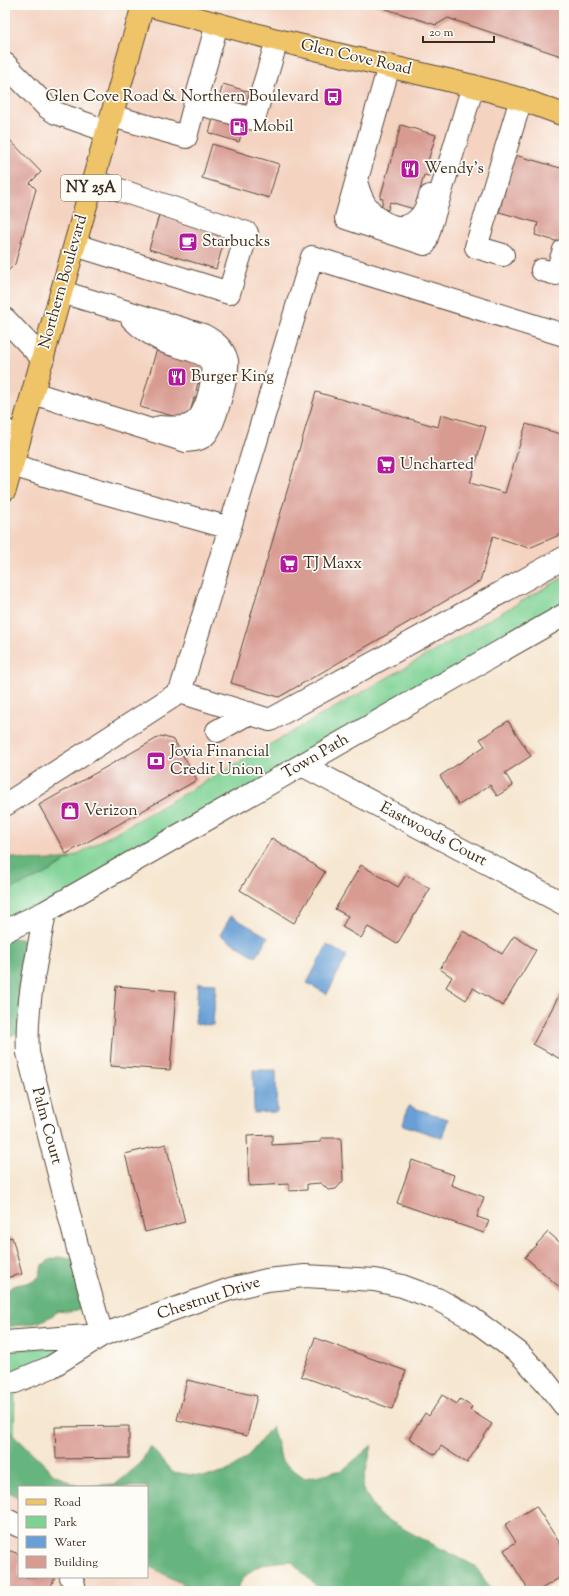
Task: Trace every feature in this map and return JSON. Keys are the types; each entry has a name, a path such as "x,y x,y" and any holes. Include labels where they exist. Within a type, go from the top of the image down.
{"main road":[{"name":"Northern Boulevard","path":"5,490 12,465 12,437 33,393 143,5"},
{"name":"Glen Cove Road","path":"147,5 277,40 473,86 521,99 564,115"}],"street":[{"path":"5,64 47,107 56,113 186,137 217,24"},
{"path":"195,103 254,119 277,40"},
{"path":"389,66 346,218 425,244 473,86"},
{"path":"503,255 476,247 521,99"},
{"path":"75,245 229,293 247,233 93,182"},
{"path":"542,270 556,274 564,250"},
{"path":"5,805 180,692 312,256 564,335"},
{"path":"33,393 186,441 200,439 207,434 212,426 228,369 227,361 220,346 203,335 62,292"},
{"path":"5,319 43,359"},
{"path":"12,465 94,490 230,528"},
{"path":"180,692 270,720 564,558"},
{"name":"Town Path","path":"5,931 45,912 564,615"},
{"path":"217,731 249,713"},
{"name":"Eastwoods Court","path":"302,765 564,904"},
{"name":"Palm Court","path":"45,912 28,1012 28,1053 75,1237 102,1335"},
{"name":"Chestnut Drive","path":"5,1383 14,1382 51,1367 102,1335 230,1289 268,1280 305,1276 375,1280 402,1286 438,1299 470,1317 519,1354 545,1381 564,1405"},
{"name":"Chestnut Drive","path":"5,1342 102,1335"},
{"path":"5,1519 18,1526"},
{"path":"71,1578 74,1585 72,1591"}],"shaded area":[{"path":"5,5 564,5 564,616 5,931"},
{"path":"5,1474 18,1486 18,1578 148,1578 148,1542 236,1591 5,1591"}],"green space":[{"path":"564,577 564,616 5,931 5,892 44,875 71,858"},
{"path":"5,854 29,860 71,858 44,875 5,892"},
{"path":"13,938 26,940 37,948 24,1030 10,1036 5,1035 5,940"},
{"path":"59,1257 76,1260 94,1299 78,1310 69,1312 58,1311 39,1322 27,1325 5,1327 5,1291 16,1285 32,1282 39,1277 42,1266 49,1260"},
{"path":"102,1335 15,1382 14,1435 5,1429 5,1342"},
{"path":"272,1426 282,1462 305,1478 343,1470 372,1445 362,1488 379,1515 475,1566 492,1591 321,1591 291,1561 273,1562 252,1570 246,1575 236,1591 192,1591 188,1587 148,1566 148,1486 78,1486 116,1484 141,1463 150,1446 172,1472 209,1476 220,1474 238,1464 246,1458"},
{"path":"5,1429 14,1435 54,1474 78,1486 18,1486 18,1497 5,1489"}],"water":[{"path":"231,916 268,937 256,957 220,935"},
{"path":"327,945 347,956 327,994 307,983"},
{"path":"198,983 216,984 213,1025 195,1024"},
{"path":"253,1070 276,1070 277,1112 254,1113"},
{"path":"408,1106 448,1119 442,1138 403,1125"}],"building":[{"path":"374,5 564,5 564,57 448,18 436,25"},
{"path":"223,84 253,93 239,142 209,133"},
{"name":"Wendy's","path":"401,125 436,135 428,161 433,163 429,176 424,175 420,190 424,191 422,197 418,196 414,209 390,202 388,210 381,208 383,199 380,198"},
{"path":"5,135 41,172 30,183 36,189 15,264 5,274"},
{"path":"212,144 279,164 269,198 202,178"},
{"path":"515,155 564,169 564,222 559,242 535,235 538,223 499,212"},
{"name":"Starbucks","path":"159,215 226,235 216,269 149,249"},
{"name":"Burger King","path":"163,348 180,353 178,358 201,365 203,385 198,383 196,390 201,391 198,399 194,398 188,420 140,407 156,352"},
{"path":"316,392 438,427 441,414 486,427 470,483 505,493 526,424 564,435 564,533 529,548 493,536 480,581 279,697 231,683"},
{"path":"508,721 531,756 505,773 513,786 497,796 490,785 459,805 440,776 485,746 480,739"},
{"path":"161,736 174,740 197,780 66,854 39,805"},
{"path":"272,838 325,872 294,923 240,890"},
{"path":"361,865 398,887 406,875 430,889 397,944 368,927 361,938 342,927 348,916 335,909"},
{"path":"463,931 502,954 514,936 536,950 503,1006 473,988 466,1000 446,987 452,977 440,969"},
{"path":"116,986 176,991 170,1070 110,1066"},
{"path":"562,990 564,992 564,1061 533,1044"},
{"path":"272,1135 272,1145 321,1142 321,1138 341,1138 343,1181 336,1189 328,1190 321,1183 307,1184 307,1190 289,1191 289,1184 249,1186 247,1136"},
{"path":"166,1144 185,1222 145,1232 125,1154"},
{"path":"412,1160 454,1175 451,1185 484,1197 477,1217 489,1221 484,1233 397,1203"},
{"path":"548,1232 564,1246 564,1291 525,1257"},
{"path":"12,1237 22,1274 5,1278 5,1239"},
{"path":"315,1338 406,1371 392,1409 301,1376"},
{"path":"187,1380 257,1396 247,1436 177,1420"},
{"path":"442,1395 457,1404 460,1399 472,1407 470,1410 492,1424 467,1463 441,1446 435,1455 409,1438 425,1413 429,1416"},
{"path":"129,1426 129,1458 56,1459 55,1427"},
{"path":"536,1506 564,1550 564,1575 538,1591 529,1591 504,1550 516,1542 505,1525"},
{"path":"5,1549 18,1554 18,1578 55,1578 49,1591 5,1591"}],"place":[{"name":"Glen Cove Road & Northern Boulevard","path":"333,97"},
{"name":"Mobil","path":"239,127"},
{"name":"Wendy's","path":"410,169"},
{"name":"Starbucks","path":"188,242"},
{"name":"Burger King","path":"177,377"},
{"name":"Uncharted","path":"386,465"},
{"name":"TJ Maxx","path":"289,564"},
{"name":"Jovia Financial Credit Union","path":"156,761"},
{"name":"Verizon","path":"70,811"}]}
